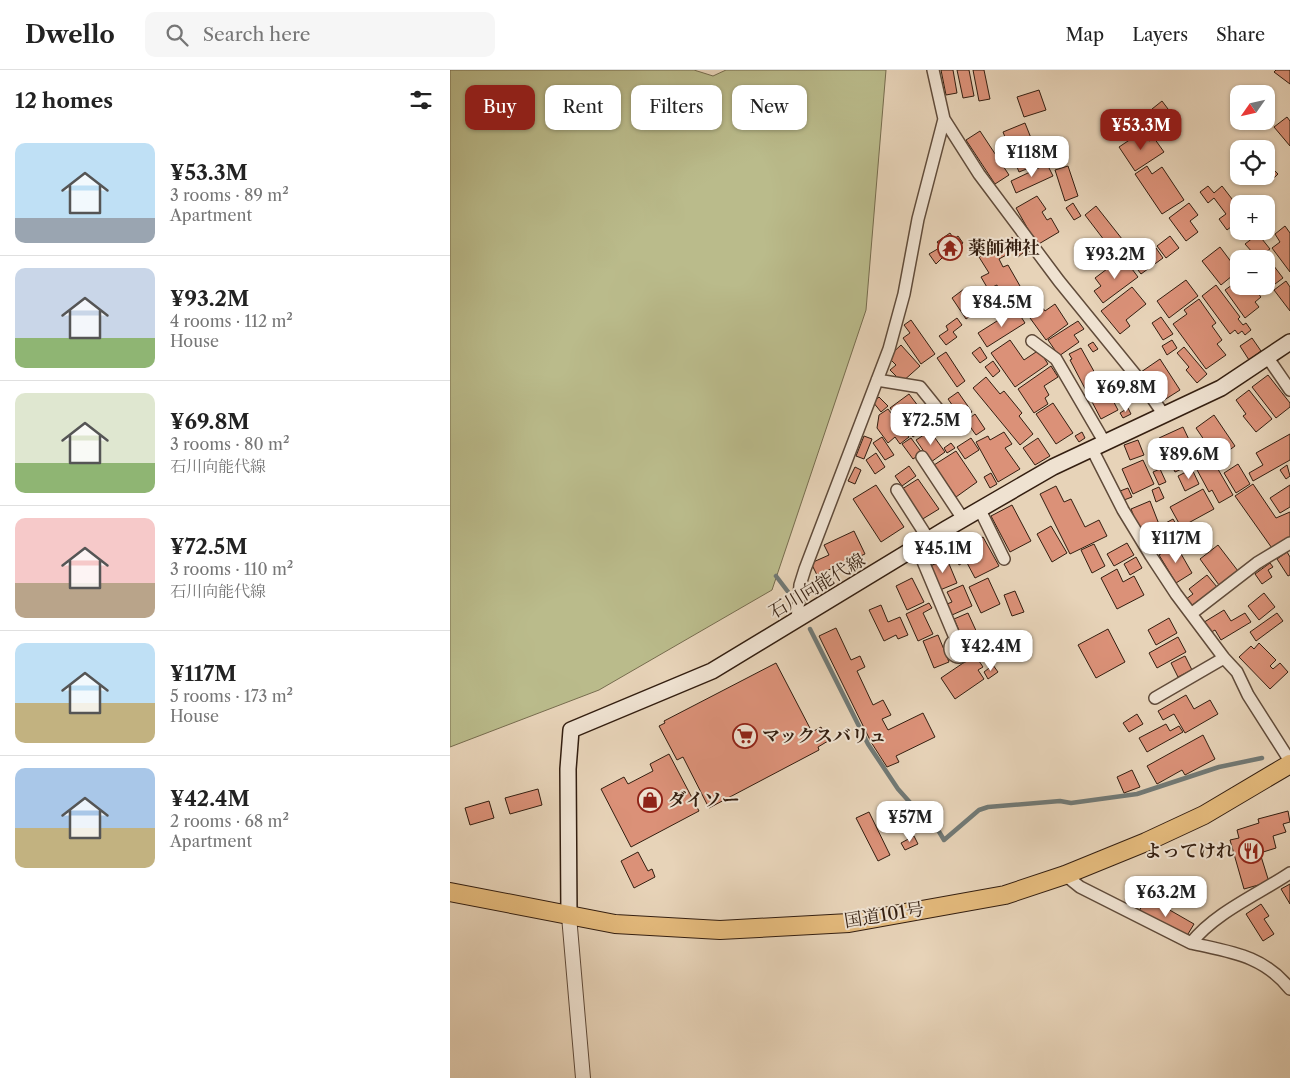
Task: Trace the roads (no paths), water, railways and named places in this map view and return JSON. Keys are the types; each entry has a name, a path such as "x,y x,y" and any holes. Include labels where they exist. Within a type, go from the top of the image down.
{"highway":[{"name":"国道101号","path":"450,892 615,924 720,930 849,922 1005,895 1065,875 1146,842 1204,815 1290,762"}],"main road":[{"name":"石川向能代線","path":"569,916 568,768 571,730 712,671 923,543 1053,467 1221,388 1290,342"}],"street":[{"path":"933,70 944,119 1006,213 1142,383 1164,415"},
{"path":"797,620 800,586 805,569 889,348 904,294 918,219 944,119"},
{"path":"1032,341 1056,358 1098,446 1123,510 1176,594 1224,658 1237,672 1248,695 1290,762"},
{"path":"1268,358 1290,390"},
{"path":"877,380 920,387 941,413"},
{"path":"922,457 964,519"},
{"path":"897,490 923,543 956,640"},
{"path":"980,510 1004,559"},
{"path":"1191,614 1257,563 1290,543"},
{"path":"1155,698 1224,658"},
{"path":"1191,943 1201,930 1290,873"},
{"path":"1065,875 1080,887 1191,943 1253,958 1284,981 1290,989"},
{"path":"569,916 583,1078"}],"waterway":[{"path":"776,576 792,597"},
{"path":"810,629 868,744 898,789 931,826 938,830 944,840 979,810 988,807 1060,801 1071,803 1137,794 1219,767 1262,758"}],"place":[{"name":"薬師神社","path":"950,248"},
{"name":"マックスバリュ","path":"745,736"},
{"name":"ダイソー","path":"650,800"},
{"name":"よってけれ","path":"1251,851"}]}
